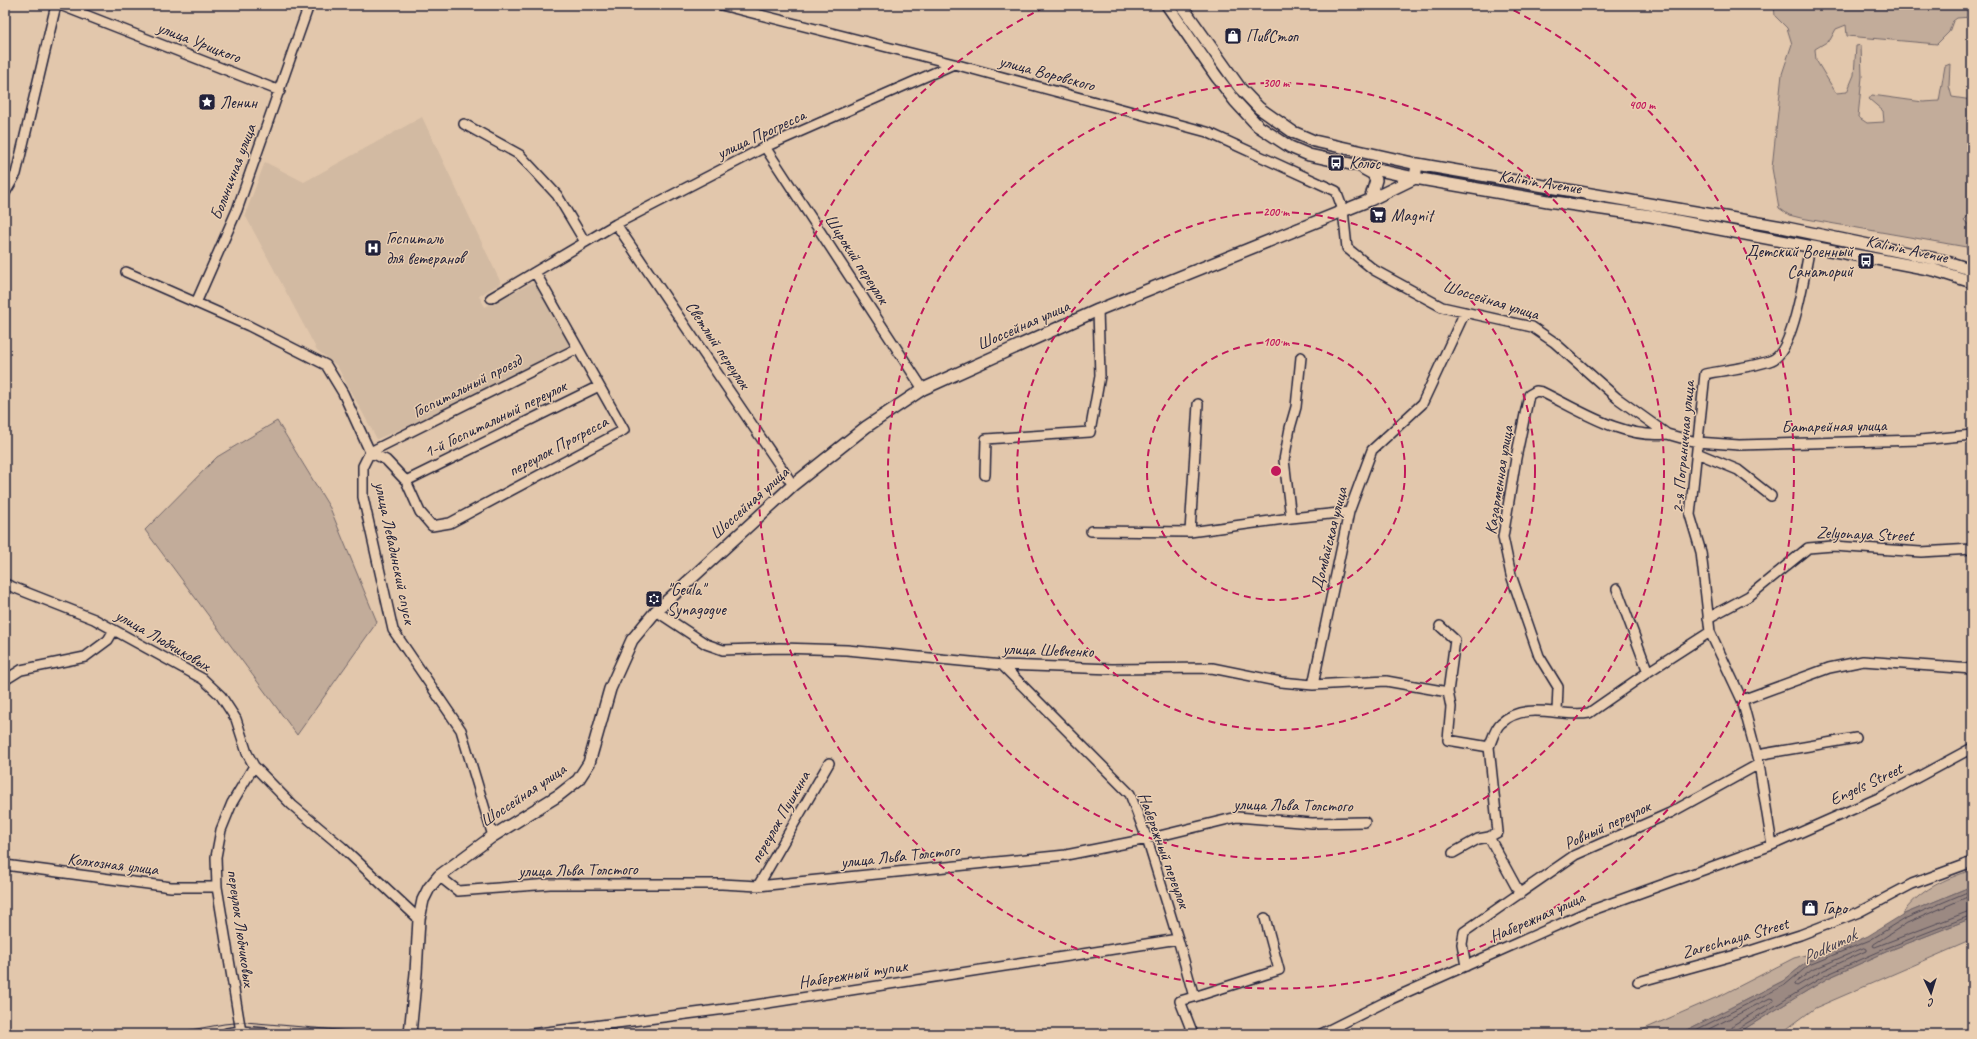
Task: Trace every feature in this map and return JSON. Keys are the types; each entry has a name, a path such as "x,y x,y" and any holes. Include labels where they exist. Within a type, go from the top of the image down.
{"main road":[{"name":"Kalinin Avenue","path":"1167,5 1216,76 1235,101 1258,126 1290,147 1309,155 1415,178 1548,201 1651,216 1810,246 1934,270 1972,282"},
{"name":"Kalinin Avenue","path":"1181,5 1240,88 1259,108 1293,132 1314,141 1417,164 1730,217 1941,260 1972,270"},
{"path":"1415,178 1417,164"},
{"path":"1360,167 1373,174 1376,180 1376,187 1370,200"},
{"name":"Шоссейная улица","path":"413,1033 419,919 423,900 439,876 492,836 559,795 578,780 589,764 610,690 621,661 632,640 656,611 793,485 866,427 923,389 1098,310 1370,200 1415,178"},
{"path":"227,1034 241,1032 265,1034"}],"street":[{"path":"5,193 16,174 56,5"},
{"name":"улица Урицкого","path":"60,5 280,91"},
{"name":"Больничная улица","path":"196,302 238,210 310,5"},
{"name":"улица Воровского","path":"721,5 954,64 1208,132 1336,191 1343,210"},
{"name":"улица Прогресса","path":"491,298 616,224 765,147 954,64"},
{"path":"464,124 520,154 557,195 585,242"},
{"name":"Широкий переулок","path":"765,147 923,389"},
{"name":"Шоссейная улица","path":"1343,210 1347,248 1381,274 1442,307 1532,327 1554,342 1618,398 1667,434 1697,442"},
{"name":"Светлый переулок","path":"616,224 793,485"},
{"name":"2-я Пограничная улица","path":"1772,845 1758,760 1742,700 1710,632 1701,552 1690,515 1697,442 1706,374 1773,360 1786,345 1797,313 1810,246"},
{"path":"126,272 249,326 326,365 343,393 370,452 386,460 406,481"},
{"name":"переулок Прогресса","path":"406,481 420,512 432,526 450,523 624,430 535,272"},
{"path":"985,475 986,439 1090,432 1100,376 1098,310"},
{"name":"Домбайская улица","path":"1313,685 1349,512 1372,450 1422,404 1465,312"},
{"name":"Госпитальный проезд","path":"370,452 578,348"},
{"path":"1291,518 1284,460 1290,428 1296,407 1301,357"},
{"name":"1-й Госпитальный переулок","path":"406,481 599,386"},
{"name":"Шоссейная улица","path":"1536,391 1542,392 1625,431 1651,436 1667,434"},
{"name":"Казарменная улица","path":"1536,391 1529,396 1516,458 1504,537 1510,575 1539,656 1558,687 1557,712"},
{"path":"1190,532 1198,404"},
{"name":"Батарейная улица","path":"1697,442 1739,445 1920,440 1972,435"},
{"name":"улица Левадинский спуск","path":"370,452 363,466 363,497 393,630 461,730 492,836"},
{"path":"1696,453 1738,470 1770,496"},
{"path":"1091,530 1190,532 1291,518 1349,512"},
{"name":"Zelyonaya Street","path":"1708,618 1749,596 1808,548 1833,546 1921,552 1972,550"},
{"name":"улица Любчиковых","path":"5,584 94,618 203,679 221,696 236,719 254,766 292,805 342,848 419,919"},
{"path":"1617,589 1648,672"},
{"name":"улица Шевченко","path":"656,611 706,644 723,650 780,648 847,650 1002,665 1112,669 1212,668 1281,682 1313,685 1386,681 1448,692"},
{"path":"1440,626 1455,640 1448,692 1451,707 1448,740 1489,747"},
{"path":"5,680 21,670 85,657 108,640 114,630"},
{"path":"1454,853 1478,839 1489,837 1498,832 1489,747 1500,723 1514,715 1542,710 1578,715 1589,713 1648,672 1710,632"},
{"path":"1742,700 1829,668 1863,661 1972,669"},
{"name":"Набережный переулок","path":"1002,665 1130,794 1147,839 1178,939 1194,997"},
{"name":"Ровный переулок","path":"1466,966 1462,944 1464,932 1575,855 1670,813 1758,760 1856,738"},
{"name":"Engels Street","path":"1772,845 1883,796 1972,748"},
{"name":"переулок Пушкина","path":"758,886 829,763"},
{"name":"переулок Любчиковых","path":"241,1032 217,887 216,858 221,830 232,803 254,766"},
{"name":"улица Льва Толстого","path":"439,876 458,891 550,884 722,884 758,886 1066,856 1147,839 1237,817 1312,823 1365,822"},
{"path":"1489,837 1520,894"},
{"name":"Набережная улица","path":"1321,1034 1390,1000 1586,912 1772,845"},
{"name":"Zarechnaya Street","path":"1638,982 1800,936 1859,912 1912,884 1972,862"},
{"name":"Колхозная улица","path":"5,865 171,887 217,887"},
{"path":"1193,1034 1180,1001 1280,970 1265,918"},
{"name":"Набережный тупик","path":"531,1034 750,1006 1178,939"}],"shaded area":[{"path":"1774,5 1972,5 1972,17 1957,18 1953,21 1949,32 1937,44 1847,36 1846,25 1836,29 1830,40 1815,49 1816,60 1836,93 1847,92 1854,75 1856,46 1861,45 1862,77 1858,117 1867,123 1884,122 1883,111 1869,99 1872,95 1923,102 1939,101 1945,66 1950,64 1949,86 1952,97 1972,100 1972,212 1964,220 1972,229 1972,248 1801,218 1789,215 1779,208 1772,168 1782,74 1792,44 1787,28 1775,16"},
{"name":"Госпиталь для ветеранов","path":"422,117 501,283 479,296 485,307 536,281 574,348 455,406 377,439 337,366 317,350 245,215 265,162 304,182"},
{"path":"277,421 330,508 377,622 297,735 145,530 217,457"},
{"path":"1972,870 1972,886 1902,915 1908,906 1933,886"},
{"path":"1972,918 1972,940 1815,1008 1780,1034 1736,1034 1828,978 1888,951"},
{"path":"1852,943 1807,962 1783,981 1679,1034 1633,1034 1722,995 1794,958"}],"water":[{"path":"1972,886 1972,918 1888,951 1828,978 1736,1034 1679,1034 1783,981 1807,962 1868,936 1902,915"}],"tram line":[{"path":"169,1034 224,1024 245,1022 384,1034"}],"place":[{"name":"ПивСтоп","path":"1233,36"},
{"name":"Ленин","path":"207,102"},
{"name":"Колос","path":"1336,163"},
{"name":"Magnit","path":"1378,215"},
{"name":"Госпиталь для ветеранов","path":"373,248"},
{"name":"Детский Военный Санаторий","path":"1866,261"},
{"name":"\"Geula\" Synagogue","path":"654,599"},
{"name":"Гаро","path":"1810,908"}],"water label":[{"name":"Podkumok","path":"1829,946"}]}
